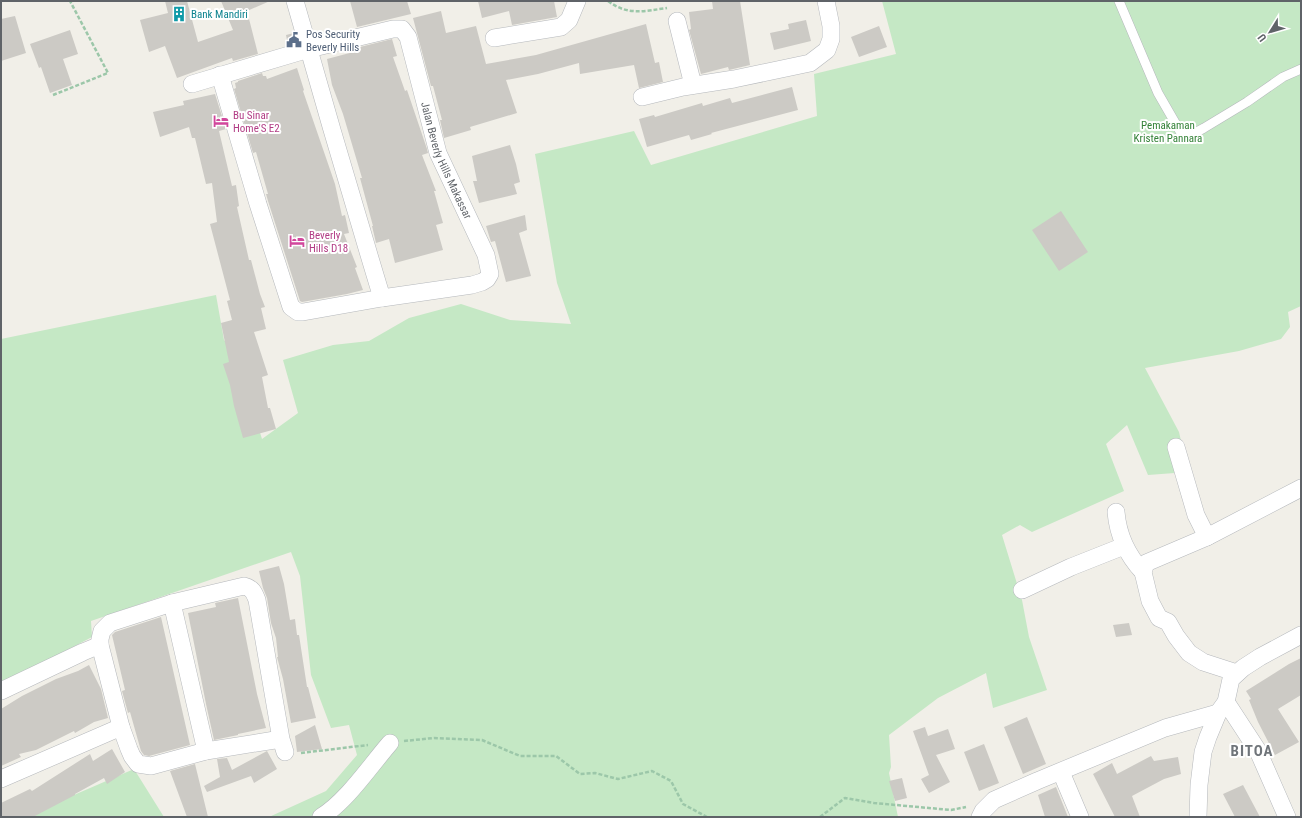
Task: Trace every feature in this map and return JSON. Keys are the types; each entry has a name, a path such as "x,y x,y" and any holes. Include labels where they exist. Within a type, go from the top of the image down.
{"street":[{"path":"295,1 382,298"},
{"path":"494,38 561,27 569,20 578,1"},
{"path":"642,97 693,85 734,79 810,63 827,50 831,39 831,26 826,1"},
{"path":"674,15 693,85"},
{"name":"Jalan Beverly Hills Makassar","path":"192,84 220,75 309,49 400,28 408,37 438,153 486,255 490,274 487,279 472,285 382,298 303,312 298,312 291,307 258,204 220,75"},
{"path":"1176,447 1196,515 1207,537"},
{"path":"1143,572 1146,563 1207,537 1301,488"},
{"path":"1116,512 1117,522 1124,546 1134,562 1143,572 1150,600 1159,618 1168,622 1176,636 1189,653 1203,662 1237,673"},
{"path":"1022,590 1072,567 1124,546"},
{"path":"244,586 250,587 253,590 257,600 283,745 206,751 151,766 143,766 138,764 132,756 121,727 100,645 100,639 102,631 110,623 172,603 244,586"},
{"path":"172,603 206,751"},
{"path":"1198,817 1199,785 1203,752 1208,736 1222,708 1231,679 1260,657 1301,635"},
{"path":"1,691 100,645"},
{"path":"980,817 983,811 994,800 1165,728 1222,708"},
{"path":"1222,708 1258,751 1287,817"},
{"path":"1,779 121,727"},
{"path":"321,817 332,810 390,743"},
{"path":"1061,772 1080,817"}],"lane":[{"path":"1119,1 1158,93 1180,133 1186,135 1193,134 1247,102 1283,77 1301,69"}],"path":[{"path":"52,95 108,73 70,1"},
{"path":"608,1 617,7 633,12 674,15"},
{"path":"283,745 299,753 434,738 482,740 520,756 556,756 580,774 594,773 618,779 652,771 671,781 683,804 707,817"},
{"path":"820,817 845,798 874,803 951,810 994,800"}],"green space":[{"name":"Pemakaman Kristen Pannara","path":"882,1 1301,1 1301,306 1288,312 1290,327 1281,339 1239,351 1145,368 1179,432 1188,472 1148,475 1127,425 1106,444 1124,491 1032,532 1020,525 1002,535 1022,600 1029,637 1047,690 993,708 986,673 938,698 889,735 891,767 889,773 898,817 269,817 326,791 357,755 349,725 331,728 311,675 300,576 291,552 91,621 92,637 1,685 1,339 216,295 224,340 234,350 262,439 298,413 283,360 333,345 369,341 409,318 461,304 510,320 571,324 557,283 535,154 634,131 651,165 817,116 814,74 896,54"},
{"path":"134,769 164,817 23,817"}],"building":[{"path":"165,1 187,1 198,42 233,30 221,1 270,1 247,11 258,54 233,61 232,58 177,78 165,46 149,52 140,20 168,13"},
{"path":"350,1 407,1 411,14 357,27"},
{"path":"478,1 554,1 557,17 512,25 509,11 482,18"},
{"path":"712,1 740,1 750,65 729,70 728,67 701,74 689,30 691,29 689,12 713,9"},
{"path":"441,11 446,33 476,26 486,64 536,55 646,24 655,63 659,62 663,82 639,88 634,65 580,74 579,63 538,74 506,80 517,113 470,127 471,130 444,138 440,120 442,120 433,86 431,86 413,18"},
{"path":"15,16 26,53 1,61 1,19"},
{"path":"806,20 811,41 774,50 770,33 789,29 788,24"},
{"path":"879,26 887,47 859,57 851,37"},
{"path":"70,30 78,54 63,59 72,85 50,93 41,67 39,68 30,44"},
{"path":"294,33 296,42 288,45 286,35"},
{"path":"392,39 397,56 393,57 405,91 407,90 427,149 428,153 422,155 436,191 434,191 443,223 436,225 443,250 395,263 389,239 376,243 360,178 362,178 343,114 332,85 327,59 361,50 360,47"},
{"path":"297,68 304,90 303,91 335,184 342,216 345,215 349,233 344,234 357,267 355,268 363,290 302,302 300,301 268,201 266,194 268,194 256,152 253,153 234,89 236,88 235,83 238,81 262,73 267,79"},
{"path":"792,87 798,110 711,133 712,134 691,140 689,135 647,147 639,119 654,115 655,117 702,103 703,106 730,98 732,103"},
{"path":"215,94 226,129 219,131 232,186 236,185 239,206 237,207 249,260 251,260 265,307 261,308 266,329 254,332 268,375 262,377 268,408 270,408 276,429 243,438 230,385 223,364 229,362 221,323 232,320 227,301 230,300 210,224 217,222 212,183 206,184 195,138 192,138 189,127 160,137 153,112 184,105 183,101"},
{"path":"510,145 520,182 514,184 517,194 479,203 473,181 477,181 472,156"},
{"path":"1061,211 1088,252 1059,271 1032,230"},
{"path":"525,215 527,230 519,233 531,276 506,282 495,241 491,242 486,226"},
{"path":"279,566 284,584 290,620 295,619 297,635 299,635 307,687 316,718 291,723 283,679 277,657 276,638 259,571"},
{"path":"238,598 257,694 266,728 214,740 188,613 216,607 215,603"},
{"path":"161,617 190,745 149,756 144,755 141,751 130,712 128,713 122,691 125,690 112,635 115,632"},
{"path":"1129,623 1132,635 1116,637 1113,625"},
{"path":"1301,658 1301,695 1278,709 1299,742 1275,755 1258,722 1249,700 1251,699 1246,691"},
{"path":"89,665 101,689 108,718 94,722 75,733 74,731 36,750 19,754 21,757 1,766 1,709 22,696 56,679 78,671"},
{"path":"1027,717 1046,764 1023,774 1004,727"},
{"path":"315,725 322,749 297,752 295,736"},
{"path":"925,727 928,736 948,729 955,749 936,755 950,782 929,793 921,779 929,775 913,731"},
{"path":"984,744 999,783 979,791 964,752"},
{"path":"112,749 125,772 107,784 104,778 33,817 1,817 1,803 30,789 32,791 90,754 93,761"},
{"path":"267,751 277,769 254,783 251,776 207,792 204,786 220,777 217,759 227,758 232,770"},
{"path":"1151,756 1154,761 1178,757 1181,774 1164,779 1132,796 1140,817 1115,817 1093,774 1112,763 1117,774"},
{"path":"195,764 208,817 187,817 170,771"},
{"path":"902,778 907,798 895,801 889,781"},
{"path":"1243,785 1260,817 1235,817 1223,794"},
{"path":"1056,787 1068,817 1045,817 1038,795"}],"place":[{"name":"Bank Mandiri","path":"179,14"},
{"name":"Pos Security Beverly Hills","path":"294,40"},
{"name":"Bu Sinar Home'S E2","path":"221,121"},
{"name":"Beverly Hills D18","path":"297,241"}],"district":[{"name":"BITOA","path":"1252,751"}]}
